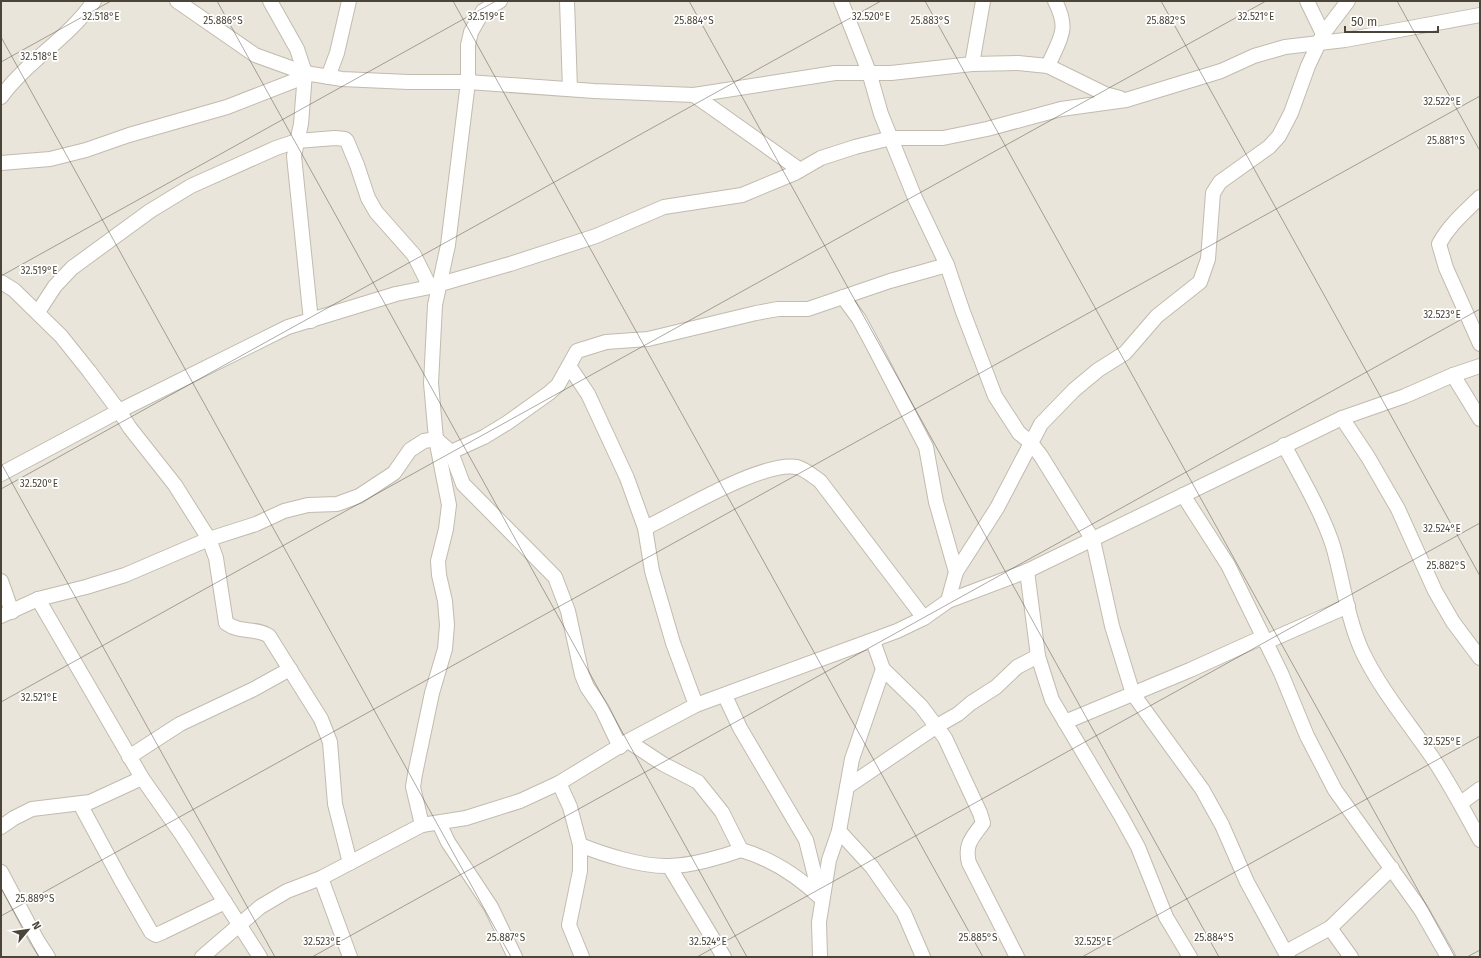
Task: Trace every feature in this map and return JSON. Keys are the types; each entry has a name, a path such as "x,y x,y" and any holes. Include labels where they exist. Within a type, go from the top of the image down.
{"street":[{"path":"1,96 10,84 74,25 94,1"},
{"path":"177,1 255,54 304,75 342,79 408,82 468,82 694,95 835,73 891,73 972,64 1018,63 1048,66 1106,94 1126,100"},
{"path":"270,1 297,49 304,75 303,103 294,156 311,321"},
{"path":"328,77 337,53 349,1"},
{"path":"422,825 413,787 432,693 445,649 447,625 445,601 439,575 438,561 446,529 449,505 436,438 431,383 435,285 448,245 468,82 468,45 471,32 483,10 500,1"},
{"path":"567,1 570,89"},
{"path":"842,1 869,72 881,114 915,198 947,265 995,396 1019,433 1041,456 1093,540 1112,626 1133,694 1202,790 1222,825 1247,882 1287,955 1330,928 1392,868"},
{"path":"972,64 983,1"},
{"path":"1048,66 1064,30 1061,12 1055,1"},
{"path":"1307,1 1321,39"},
{"path":"948,601 956,572 997,508 1042,424 1074,390 1098,370 1124,353 1157,316 1200,282 1208,260 1213,193 1220,182 1269,147 1279,136 1291,113 1308,66 1321,39 1348,1"},
{"path":"1,474 119,410 288,327 396,294 484,272 596,236 664,207 742,194 800,170 821,158 855,147 891,138 943,138 987,129 1061,109 1126,100 1221,71 1254,56 1285,47 1321,39 1480,15"},
{"path":"1,163 50,159 86,150 129,135 227,107 304,75"},
{"path":"694,95 800,170"},
{"path":"38,312 55,286 72,268 150,211 191,186 276,148 297,141 335,138 345,139 347,141 358,165 368,198 376,212 414,255 435,285"},
{"path":"1480,198 1453,223 1445,232 1439,244 1446,268 1480,344"},
{"path":"451,452 484,437 507,423 549,393 558,385 570,366 577,351 606,342 648,338 764,312 788,309 808,309 890,281 947,265"},
{"path":"1,282 14,290 38,312 60,336 119,410 130,428 175,485 209,539 216,558 226,623 234,629 263,632 269,636 321,719 330,742 335,804 350,863"},
{"path":"843,297 859,319 873,344 926,447 936,502 956,572"},
{"path":"570,366 588,394 627,478 645,528 652,570 672,643 696,705"},
{"path":"202,957 260,907 287,891 321,878 422,825 466,818 520,801 559,783 624,744 696,705 725,696 873,641 924,618 948,601 1027,571 1342,418 1405,396 1453,375 1480,366"},
{"path":"1453,375 1480,419"},
{"path":"1342,418 1368,457 1398,509 1435,591 1453,622 1480,658"},
{"path":"436,438 451,452 463,484 555,578 568,611 582,675 587,687 624,744 698,782 722,812 741,850"},
{"path":"1,581 7,614 38,599 125,575 209,539 256,524 284,511 308,505 337,504 359,496 394,473 410,450 424,441 436,438"},
{"path":"1284,445 1313,501 1332,544 1348,606 1362,651 1399,711 1432,757 1461,803 1480,840"},
{"path":"645,528 677,510 746,478 784,467 798,467 820,482 924,618"},
{"path":"1183,495 1228,565 1281,673 1307,736 1335,790 1421,910 1448,957"},
{"path":"1027,571 1038,656 1052,700 1138,847 1166,917 1190,957"},
{"path":"38,599 142,778 156,796 168,818 182,836 260,957"},
{"path":"1065,722 1348,606"},
{"path":"873,641 883,669 937,726 958,766 983,823 970,841 966,853 969,863 1017,957"},
{"path":"847,787 937,726 958,714 970,703 996,687 1017,667 1038,656"},
{"path":"129,757 180,724 254,689 290,669"},
{"path":"818,895 839,831 852,760 883,669"},
{"path":"725,696 740,728 806,840 818,895 822,956"},
{"path":"1,827 14,818 32,809 90,802 142,778"},
{"path":"559,783 570,807 580,845 580,871 569,925 582,957"},
{"path":"1461,803 1480,788"},
{"path":"80,804 151,932 156,934 163,932 225,902"},
{"path":"439,823 448,842 491,907 515,957"},
{"path":"839,831 872,867 904,913 923,957"},
{"path":"580,845 602,854 627,860 669,866 724,856 741,850 758,855 777,865 818,895"},
{"path":"669,866 724,957"},
{"path":"1,872 37,940 48,957"},
{"path":"321,878 350,957"},
{"path":"1330,928 1351,957"}],"shaded area":[{"path":"1,1 1480,1 1480,957 1,957"}]}
